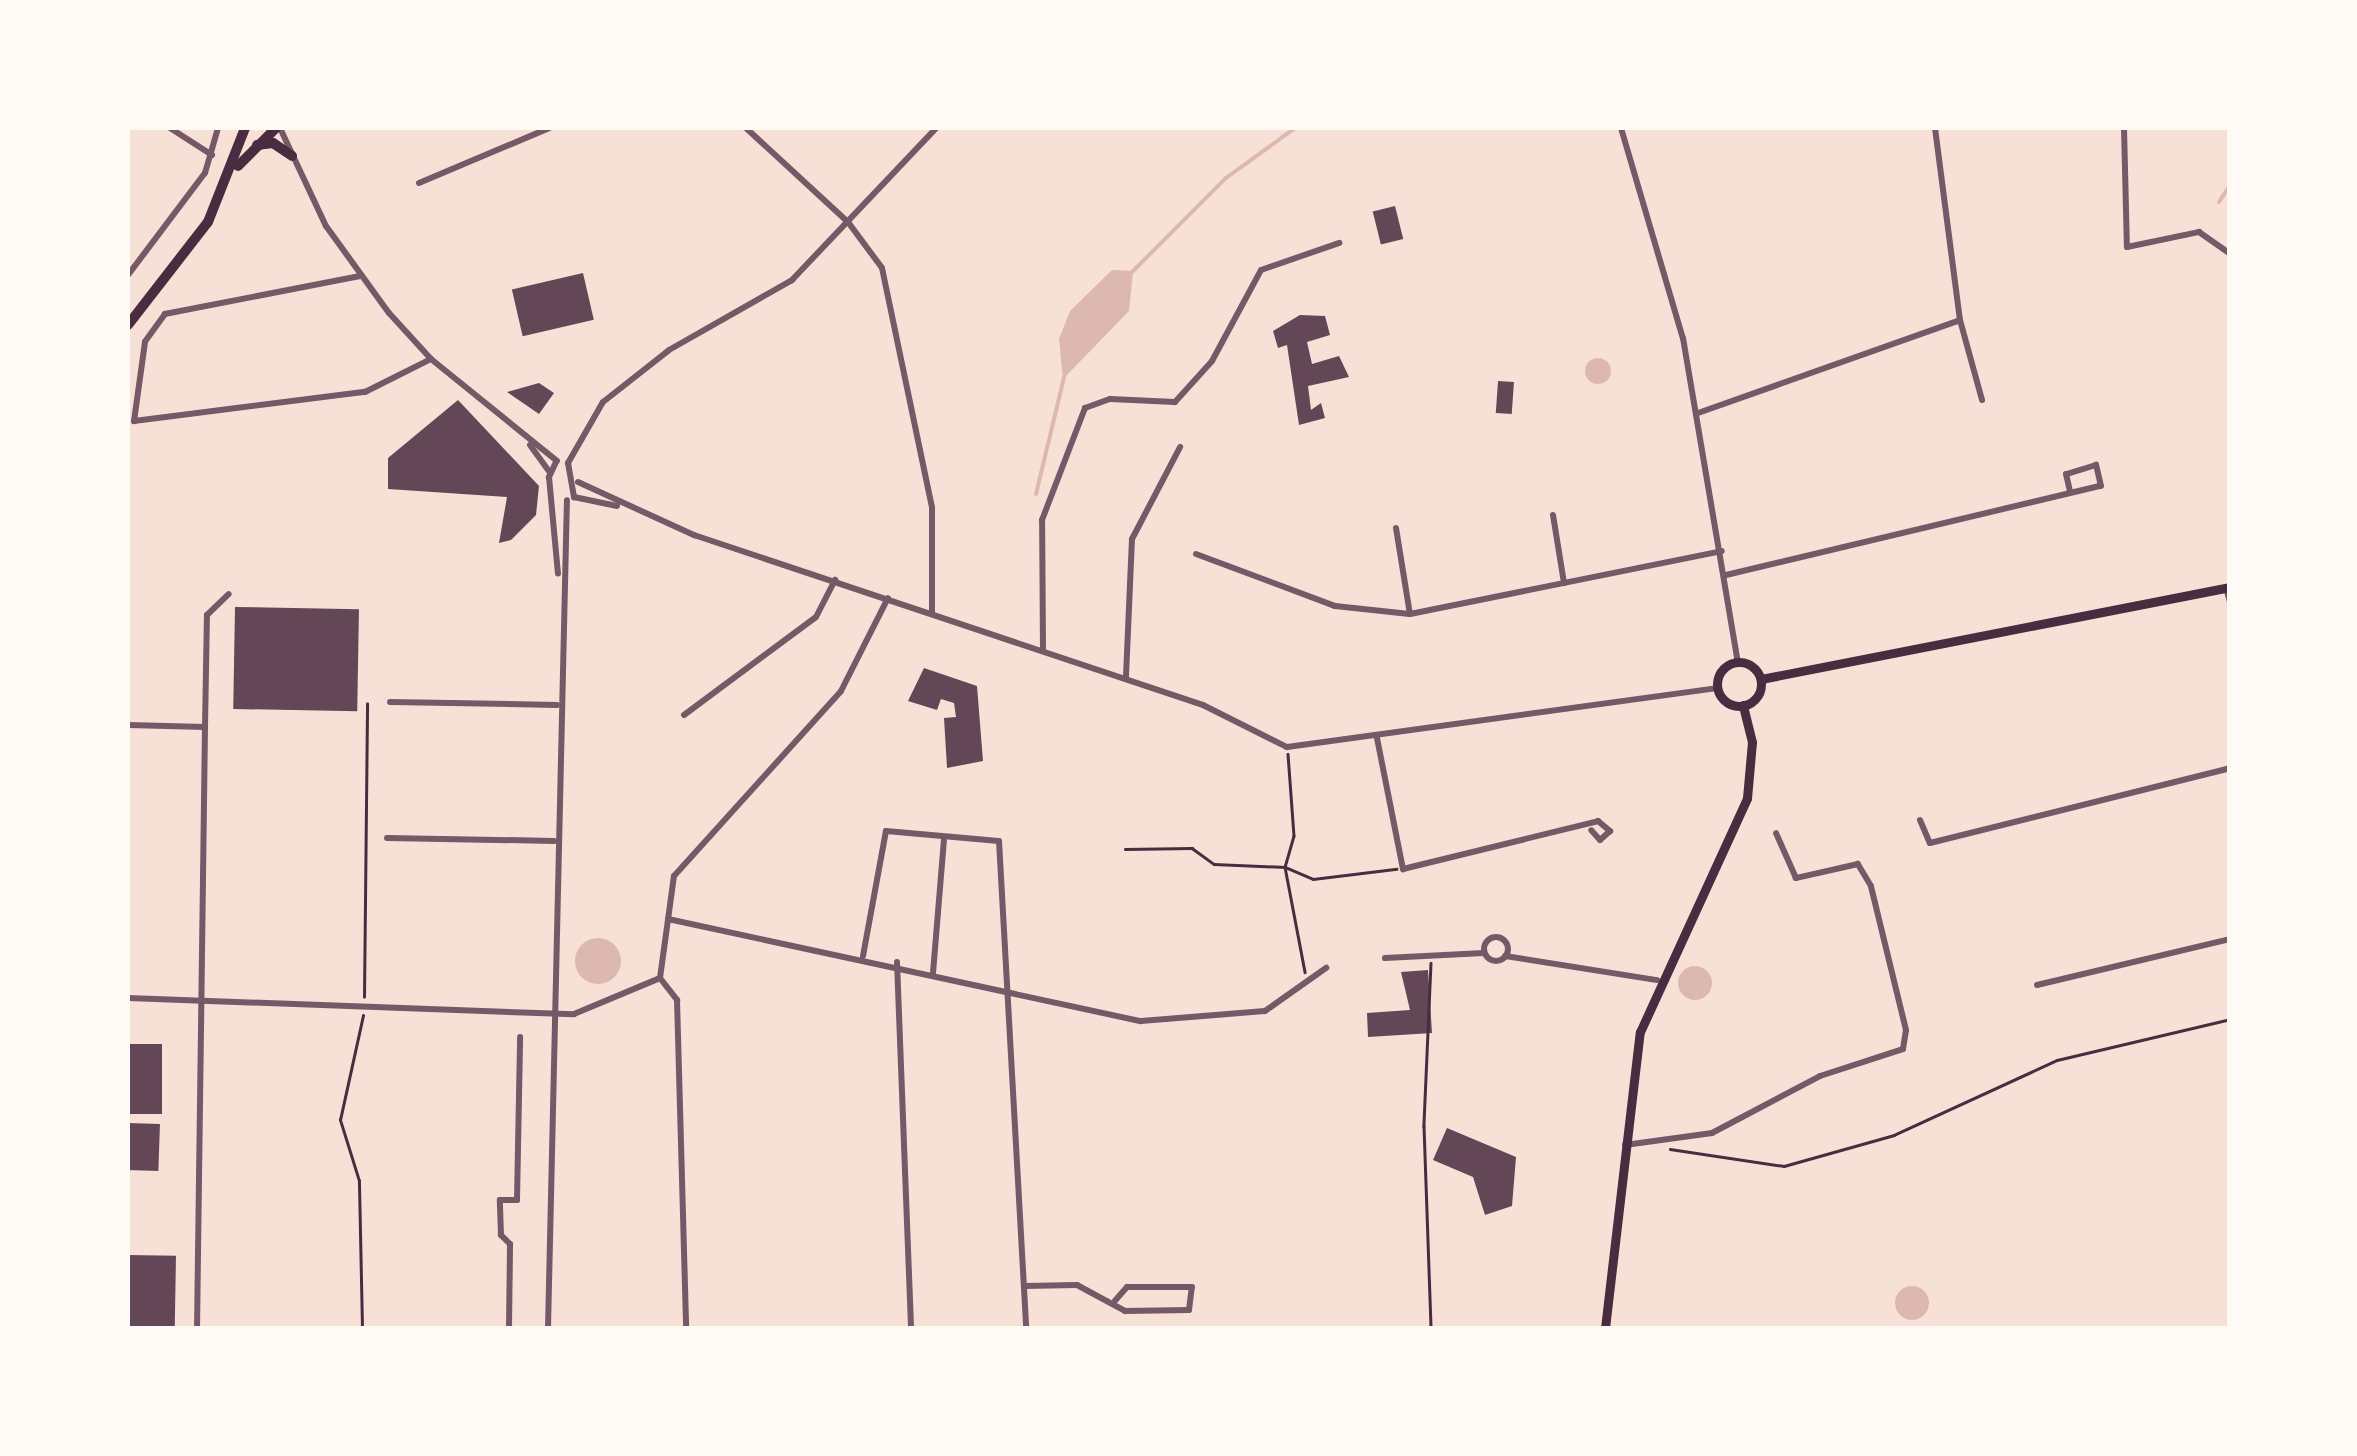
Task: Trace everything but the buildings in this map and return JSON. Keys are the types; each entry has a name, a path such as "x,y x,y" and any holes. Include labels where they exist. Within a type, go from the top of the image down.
{"main road":[{"path":"235,170 246,128"},
{"path":"128,325 198,238 235,170 252,148 278,128"},
{"path":"252,148 273,143 292,156"},
{"path":"1743,706 1760,679 2228,587"},
{"path":"1606,1328 1624,1145 1657,980 1747,798 1752,742 1743,706 1718,688 1722,670 1738,662 1760,679"}],"street":[{"path":"170,128 212,155"},
{"path":"128,275 212,155 218,128"},
{"path":"278,128 360,276 431,360 530,445 568,463"},
{"path":"419,183 549,128"},
{"path":"746,128 848,222 882,268 932,508 932,612"},
{"path":"568,463 595,413 633,375 792,280 936,128"},
{"path":"1620,128 1667,267 1698,414 1738,662"},
{"path":"1935,128 1960,320 1982,400"},
{"path":"2124,128 2127,247 2199,232 2230,254"},
{"path":"1043,649 1042,520 1086,408 1110,399 1175,402 1212,361 1261,270 1339,243"},
{"path":"360,276 165,314 144,342 134,421 365,392 431,360"},
{"path":"1698,414 1960,320"},
{"path":"530,445 549,472 555,495 559,575 548,1328"},
{"path":"1126,676 1132,539 1180,447"},
{"path":"549,472 557,461"},
{"path":"568,463 578,482 618,506"},
{"path":"1726,575 2101,486 2096,465 2066,474 2070,492"},
{"path":"559,575 570,498 578,482"},
{"path":"555,495 618,506 1126,676 1288,747 1327,747 1628,694 1718,688"},
{"path":"1553,515 1564,583"},
{"path":"1396,528 1410,614"},
{"path":"1196,554 1335,606 1410,614 1722,551"},
{"path":"684,715 816,617 835,580"},
{"path":"2228,587 2230,602"},
{"path":"197,1328 207,614 229,594"},
{"path":"686,1328 677,1000 660,978 674,876 840,690 888,598"},
{"path":"390,702 556,705"},
{"path":"128,725 206,727"},
{"path":"1377,738 1403,868 1590,830"},
{"path":"1920,820 1930,843 2230,768"},
{"path":"863,956 886,831 998,841 1026,1328"},
{"path":"1624,1145 1665,1145 1903,1049 1906,1030 1872,886 1858,864 1796,878 1776,833"},
{"path":"387,838 554,841"},
{"path":"933,973 944,839"},
{"path":"668,919 897,962 1009,996 1141,1020 1224,1020 1266,1011 1326,968"},
{"path":"1484,953 1497,937 1506,956"},
{"path":"2036,985 2230,939"},
{"path":"1386,958 1484,953 1657,980"},
{"path":"897,962 912,1328"},
{"path":"128,998 364,1002 583,1013 660,978"},
{"path":"508,1328 510,1244 501,1234 500,1200 517,1200 520,1037"},
{"path":"1024,1286 1077,1285 1115,1300 1125,1310 1189,1310 1192,1286 1127,1287 1115,1300"}],"path":[{"path":"362,1328 360,1181 340,1120 361,1053 368,704"},
{"path":"1288,747 1294,836 1285,867 1306,982"},
{"path":"1125,848 1192,848 1214,864 1285,867 1313,879 1403,868"},
{"path":"1431,956 1424,1126 1432,1328"},
{"path":"1665,1145 1684,1158 1784,1166 1894,1135 2057,1060 2230,1019"}],"shaded area":[{"path":"1112,270 1133,271 1129,311 1063,379 1059,339 1070,311"},
{"path":"1598,358 1607,362 1611,371 1607,380 1598,384 1589,380 1585,371 1589,362"},
{"path":"598,938 614,945 621,961 614,977 598,984 582,977 575,961 582,945"},
{"path":"1695,966 1707,971 1712,983 1707,995 1695,1000 1683,995 1678,983 1683,971"},
{"path":"1912,1286 1924,1291 1929,1303 1924,1315 1912,1320 1900,1315 1895,1303 1900,1291"}],"waterway":[{"path":"1132,272 1226,178 1295,128"},
{"path":"2219,202 2230,185"},
{"path":"1036,494 1064,377"}]}
